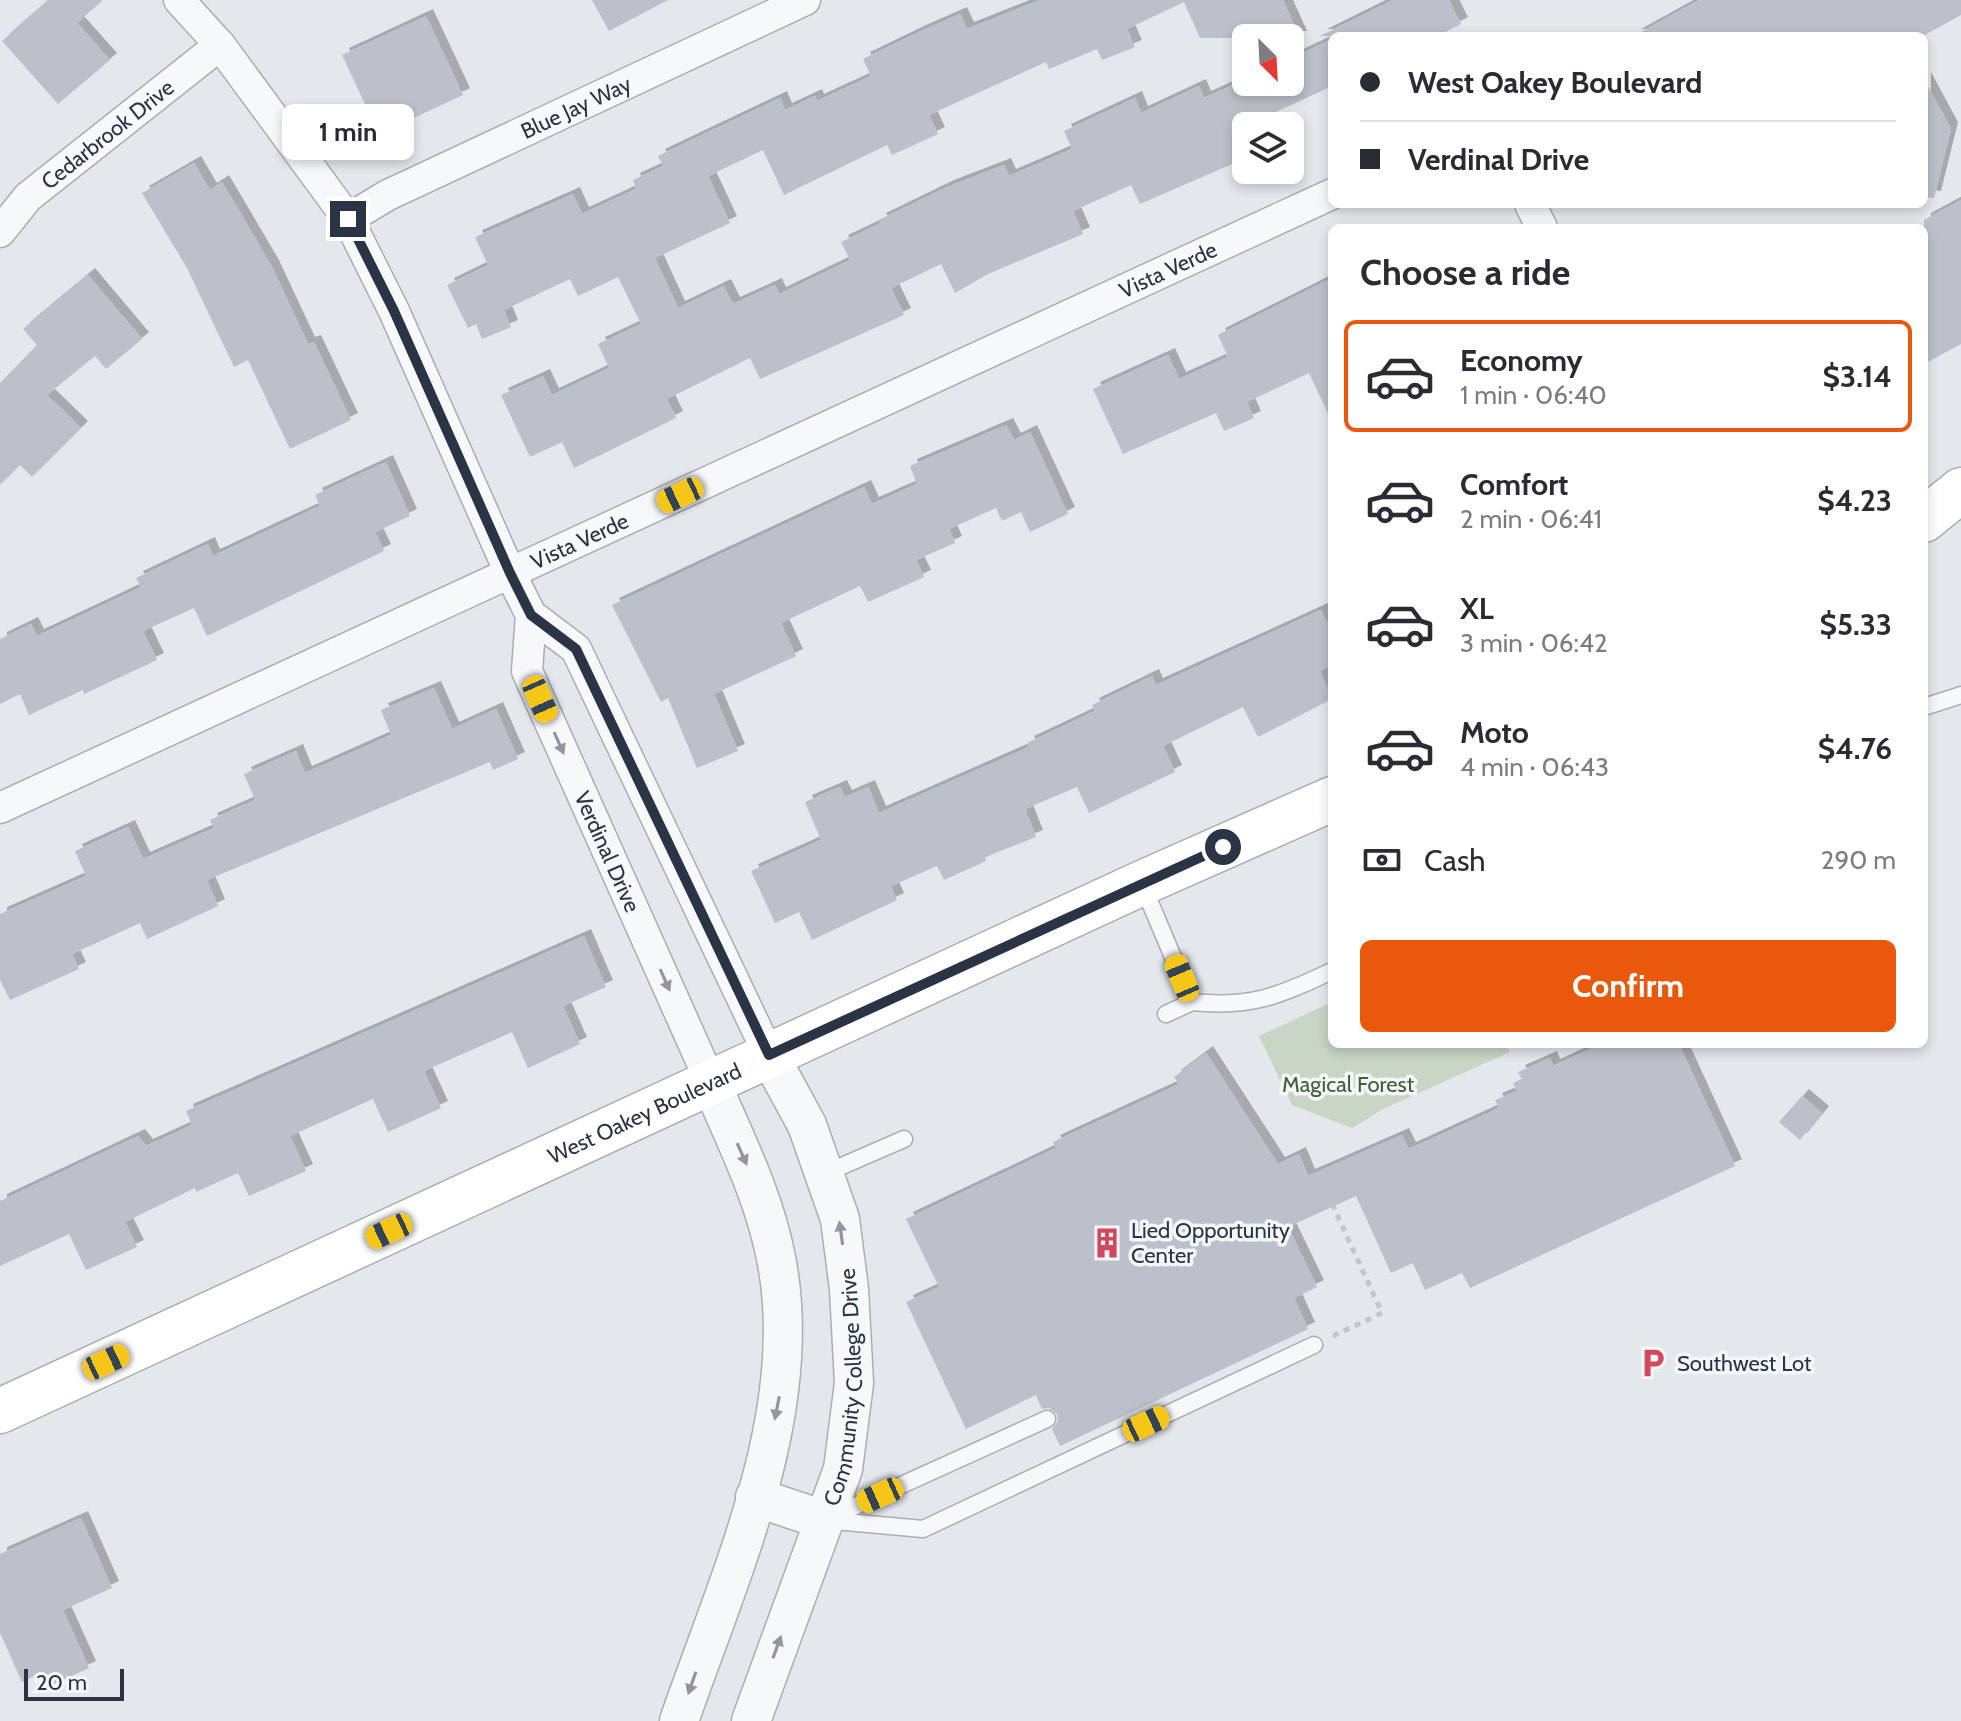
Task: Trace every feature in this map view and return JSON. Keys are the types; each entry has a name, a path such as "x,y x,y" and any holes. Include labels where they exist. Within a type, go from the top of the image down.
{"main road":[{"path":"1928,517 1961,490"},
{"path":"1928,531 1961,528"},
{"name":"West Oakey Boulevard","path":"0,1411 1142,883 1328,801"}],"street":[{"path":"179,0 220,45 348,219 394,311 531,615 576,649 769,1055"},
{"name":"Blue Jay Way","path":"348,219 388,195 763,8 805,0"},
{"name":"Cedarbrook Drive","path":"0,232 28,197 220,45"},
{"name":"Vista Verde","path":"0,808 1328,196"},
{"name":"Verdinal Drive","path":"531,615 527,671 711,1083"},
{"name":"Community College Drive","path":"751,1721 843,1469 854,1383 849,1289 840,1219 807,1125 769,1055"},
{"path":"679,1721 755,1497 779,1401 782,1313 777,1261 762,1199 711,1083"},
{"path":"755,1497 824,1520"}],"lane":[{"path":"1928,706 1961,695"},
{"path":"1142,883 1192,1002"},
{"path":"1166,1014 1192,1002 1238,1005 1281,995 1328,973"},
{"path":"826,1173 904,1139"},
{"path":"824,1520 923,1529 1314,1345"},
{"path":"824,1520 1047,1419"}],"path":[{"path":"1314,1345 1382,1313 1333,1206"}],"green space":[{"name":"Magical Forest","path":"1328,1004 1328,1048 1508,1048 1510,1052 1383,1109 1352,1128 1292,1105 1259,1036"}],"building":[{"path":"49,0 103,0 77,23 110,60 58,104 2,41"},
{"path":"592,0 668,0 609,31"},
{"path":"1040,0 1283,0 1294,24 1232,24 1232,38 1200,38 1184,2 1127,29 1135,47 1102,60 1097,49 1049,69 1046,62 929,115 938,134 892,155 887,145 784,195 763,150 708,176 730,223 655,258 678,308 724,286 733,304 775,285 779,294 850,260 841,242 881,223 879,220 947,187 1004,165 1009,176 1072,149 1064,131 1135,98 1141,113 1199,86 1204,98 1232,85 1232,96 1304,96 1304,52 1328,41 1328,88 1276,112 1232,112 1232,164 1140,204 1131,185 1073,211 1083,234 988,274 955,293 941,264 891,288 904,315 760,379 750,358 667,399 676,418 574,468 562,442 530,457 501,395 543,376 552,395 609,368 598,344 641,324 618,277 578,296 570,279 504,310 511,327 482,339 476,324 468,328 447,285 488,265 475,237 573,194 582,214 636,189 633,180 663,166 658,156 780,98 785,110 815,96 817,101 871,76 863,59 960,14 967,29"},
{"path":"1393,0 1449,0 1461,24 1446,32 1328,32"},
{"path":"1699,0 1961,0 1961,15 1928,33 1641,32"},
{"path":"426,16 463,95 379,134 342,55"},
{"path":"1928,86 1951,129 1934,198 1928,197"},
{"path":"194,163 210,190 222,182 272,267 308,344 314,342 351,420 290,449 248,360 234,367 187,268 142,193"},
{"path":"1961,200 1961,344 1928,362 1928,224 1924,224 1924,220"},
{"path":"88,275 142,339 106,369 95,356 47,395 81,428 32,477 20,465 0,485 0,383 37,345 23,329"},
{"path":"1328,280 1328,413 1309,373 1247,402 1254,418 1224,431 1216,413 1123,454 1093,389 1168,355 1179,379 1228,357 1218,335"},
{"path":"1006,425 1014,440 1030,432 1068,514 1030,532 1021,512 1002,521 996,508 949,529 955,543 916,560 924,577 868,602 860,586 781,623 796,656 714,694 738,751 697,768 668,698 661,702 612,605 864,487 872,504 917,484 910,466"},
{"path":"386,462 410,516 375,532 384,551 207,636 194,608 143,631 157,660 84,694 83,690 29,715 20,694 0,704 0,639 31,624 37,636 141,587 136,578 208,544 213,556 320,506 315,495"},
{"path":"1321,610 1328,625 1328,667 1320,671 1328,690 1328,701 1258,737 1243,707 1163,746 1175,772 1089,813 1077,787 1025,809 1036,837 985,857 986,861 944,880 937,866 891,886 897,900 812,940 799,912 775,923 751,871 821,840 805,802 840,787 845,797 868,787 879,813 1029,747 1027,743 1095,711 1092,705 1152,676 1156,685"},
{"path":"434,688 452,729 496,709 518,759 493,770 490,762 207,880 218,906 147,939 140,923 72,954 79,969 10,1000 0,980 0,914 86,876 75,851 128,827 143,859 214,828 210,820 255,800 244,774 296,751 305,773 391,735 381,710"},
{"path":"584,936 606,987 563,1006 580,1044 528,1068 512,1032 424,1071 441,1108 388,1132 373,1099 290,1136 306,1171 249,1196 238,1173 196,1192 195,1188 125,1222 137,1247 86,1270 69,1234 0,1266 0,1201 138,1136 146,1146 192,1125 186,1111"},
{"name":"Lied Opportunity Center","path":"1592,1048 1681,1048 1735,1166 1470,1288 1462,1273 1425,1290 1413,1263 1391,1273 1356,1196 1288,1227 1317,1287 1294,1298 1308,1329 1060,1446 1052,1429 1058,1421 1057,1414 1049,1408 1042,1409 1036,1395 966,1429 906,1302 939,1287 906,1219 1056,1148 1053,1142 1179,1084 1174,1077 1206,1053 1278,1164 1299,1154 1308,1176 1402,1135 1409,1149 1499,1108 1495,1100 1517,1091 1513,1083 1522,1079 1518,1072 1550,1058 1553,1066"},
{"path":"1802,1096 1822,1113 1800,1140 1779,1122"},
{"path":"81,1518 112,1588 63,1610 89,1668 45,1688 39,1674 22,1682 0,1633 0,1554"}],"place":[{"name":"Lied Opportunity Center","path":"1107,1243"},
{"name":"Southwest Lot","path":"1653,1363"}],"route":[{"path":"348,219 394,311 531,615 576,649 769,1055 1223,847"}]}
